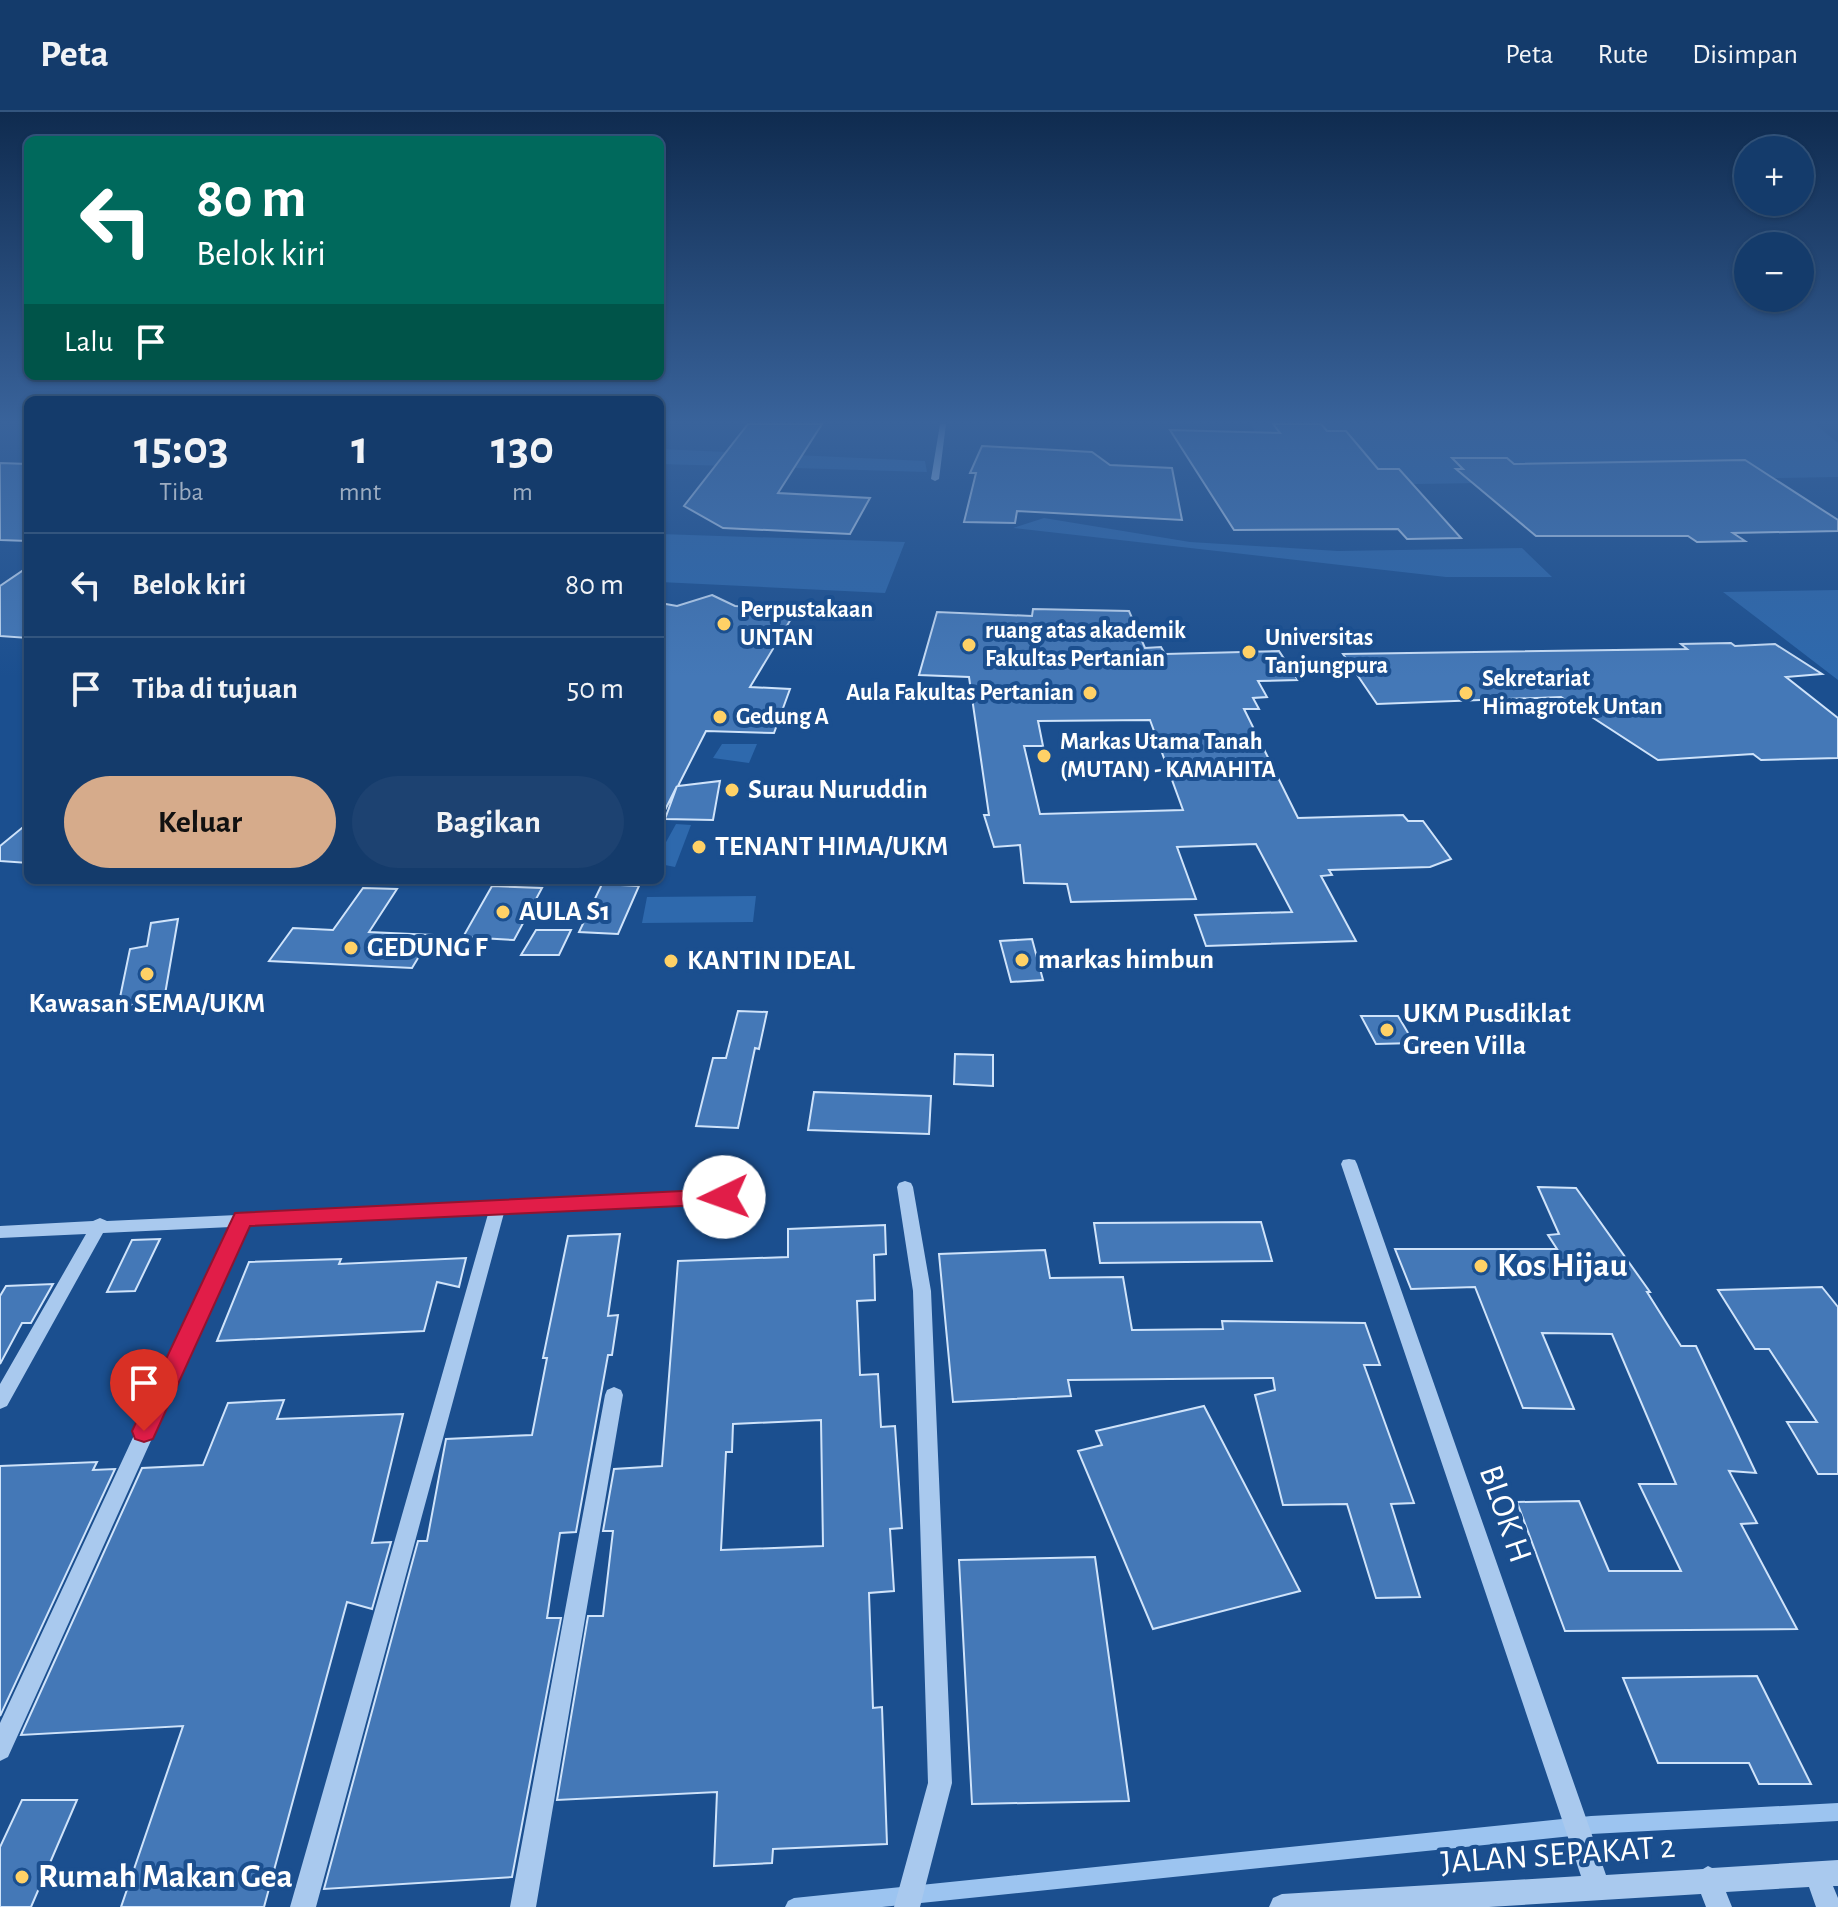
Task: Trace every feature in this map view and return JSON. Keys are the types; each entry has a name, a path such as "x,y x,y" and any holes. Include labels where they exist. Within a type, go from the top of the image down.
{"street":[{"name":"BLOK H","path":"1349,1164 1597,1886"},
{"path":"905,1187 922,1291 940,1783 909,1898"},
{"path":"0,1232 100,1224 724,1197"},
{"path":"305,1900 498,1207"},
{"path":"0,1749 243,1218"},
{"path":"0,1401 100,1224"},
{"path":"525,1898 614,1395"},
{"path":"1827,1873 1829,1907"},
{"name":"JALAN SEPAKAT 2","path":"1282,1907 1449,1902 1597,1886 1827,1873"},
{"path":"1708,1879 1719,1907"}],"shaded area":[{"path":"1044,518 1190,542 1338,551 1522,548 1552,577 1446,577 1013,528"},
{"path":"664,534 905,542 885,593 664,582"},
{"path":"1838,590 1838,680 1723,592"},
{"path":"722,744 757,744 749,763 713,758"},
{"path":"676,824 691,825 675,867 664,865 664,846"},
{"path":"756,896 753,922 642,923 647,897"}],"building":[{"path":"0,508 24,508 24,541 0,540"},
{"path":"687,508 865,508 850,534 723,528"},
{"path":"967,508 1180,508 1182,520 1017,511 1015,523 964,522"},
{"path":"1220,508 1434,508 1461,538 1407,539 1398,529 1234,530"},
{"path":"1502,508 1819,508 1838,520 1838,531 1733,533 1745,541 1697,542 1688,536 1536,536"},
{"path":"24,570 24,638 0,636 0,586"},
{"path":"712,595 735,606 797,609 750,687 790,689 774,733 706,731 678,786 720,781 713,820 665,819 677,786 664,812 664,604 677,606"},
{"path":"1033,609 1129,611 1145,648 1161,647 1165,654 1279,651 1298,680 1258,681 1267,697 1253,698 1259,709 1244,709 1298,818 1403,815 1408,821 1423,821 1451,859 1430,867 1329,870 1332,875 1321,876 1356,941 1206,946 1195,915 1292,912 1256,844 1177,847 1196,899 1071,902 1067,884 1024,883 1020,845 994,847 984,815 989,815 969,677 919,675 937,612 1032,616","holes":["1150,720 1183,810 1040,814 1024,746 1043,746 1038,721"]},
{"path":"1731,643 1735,646 1775,644 1822,674 1786,677 1838,718 1838,758 1761,760 1753,754 1658,760 1561,697 1377,704 1343,654 1687,649 1681,644"},
{"path":"24,826 24,863 0,861 0,846"},
{"path":"602,884 639,886 618,934 579,932"},
{"name":"AULA S1","path":"492,886 542,888 514,940 463,937"},
{"name":"GEDUNG F","path":"363,888 397,889 369,932 432,935 412,968 269,961 293,928 333,930"},
{"name":"Kawasan SEMA/UKM","path":"178,919 164,1000 118,1007 130,949 147,946 151,923"},
{"path":"536,930 571,930 559,955 521,955"},
{"name":"markas himbun","path":"1032,939 1043,980 1011,982 1000,941"},
{"path":"738,1011 767,1012 759,1049 755,1048 738,1128 696,1126 713,1058 726,1058"},
{"name":"UKM Pusdiklat Green Villa","path":"1361,1016 1398,1016 1414,1043 1376,1044"},
{"path":"955,1054 993,1055 993,1086 954,1084"},
{"path":"814,1092 931,1096 929,1134 808,1130"},
{"path":"1538,1187 1576,1188 1650,1292 1647,1292 1681,1346 1696,1346 1756,1473 1729,1471 1757,1523 1741,1524 1797,1629 1565,1631 1517,1502 1579,1501 1609,1571 1681,1571 1639,1484 1676,1484 1612,1334 1542,1333 1574,1409 1523,1408 1475,1287 1411,1289 1395,1249 1557,1249 1548,1235 1559,1234"},
{"path":"1261,1222 1272,1261 1100,1263 1094,1223"},
{"path":"885,1225 886,1254 874,1255 875,1300 857,1301 860,1375 878,1374 881,1427 895,1426 902,1528 890,1529 894,1591 869,1593 873,1708 882,1707 887,1844 773,1849 772,1863 714,1866 717,1792 557,1800 588,1616 603,1616 613,1531 603,1531 614,1469 662,1466 678,1261 788,1257 788,1229","holes":["821,1420 823,1546 721,1550 726,1452 732,1452 733,1424"]},
{"path":"620,1234 608,1316 618,1315 612,1355 608,1355 576,1532 560,1533 547,1618 561,1618 512,1877 324,1889 418,1541 427,1541 446,1439 532,1435 547,1358 543,1358 568,1236"},
{"path":"160,1239 135,1291 107,1292 132,1240"},
{"path":"1045,1250 1050,1278 1123,1277 1132,1330 1223,1329 1222,1321 1365,1323 1380,1365 1364,1365 1414,1503 1391,1504 1420,1597 1376,1598 1347,1504 1283,1505 1255,1395 1275,1390 1273,1378 1068,1380 1071,1396 953,1402 939,1254"},
{"path":"466,1258 459,1287 437,1282 424,1331 217,1341 249,1262 341,1259 339,1264"},
{"path":"53,1284 31,1323 22,1323 0,1364 0,1296 6,1286"},
{"path":"1822,1287 1838,1307 1838,1474 1818,1474 1787,1422 1817,1422 1769,1349 1755,1349 1718,1290"},
{"path":"284,1400 277,1419 403,1414 372,1543 391,1542 372,1609 347,1602 264,1907 121,1907 183,1726 21,1735 142,1468 203,1465 228,1403"},
{"path":"1204,1406 1300,1591 1153,1629 1078,1451 1102,1445 1096,1431"},
{"path":"97,1462 93,1470 115,1469 0,1716 0,1466"},
{"path":"1095,1557 1129,1801 972,1804 959,1560"},
{"path":"1757,1676 1811,1784 1759,1784 1749,1763 1658,1763 1623,1678"},
{"name":"Rumah Makan Gea","path":"22,1800 77,1800 31,1907 0,1907 0,1847"}],"waterway":[{"path":"794,1907 1591,1825 1838,1812"}],"place":[{"name":"Perpustakaan UNTAN","path":"724,624"},
{"name":"ruang atas akademik Fakultas Pertanian","path":"969,645"},
{"name":"Universitas Tanjungpura","path":"1249,652"},
{"name":"Aula Fakultas Pertanian","path":"1090,693"},
{"name":"Sekretariat Himagrotek Untan","path":"1466,693"},
{"name":"Gedung A","path":"720,717"},
{"name":"Markas Utama Tanah (MUTAN) - KAMAHITA","path":"1044,756"},
{"name":"Surau Nuruddin","path":"732,790"},
{"name":"TENANT HIMA/UKM","path":"699,847"},
{"name":"AULA S1","path":"503,912"},
{"name":"GEDUNG F","path":"351,948"},
{"name":"markas himbun","path":"1022,960"},
{"name":"KANTIN IDEAL","path":"671,961"},
{"name":"Kawasan SEMA/UKM","path":"147,974"},
{"name":"UKM Pusdiklat Green Villa","path":"1387,1030"},
{"name":"Kos Hijau","path":"1481,1266"},
{"name":"Rumah Makan Gea","path":"22,1877"}],"route":[{"path":"144,1431 243,1218 724,1197"}]}
